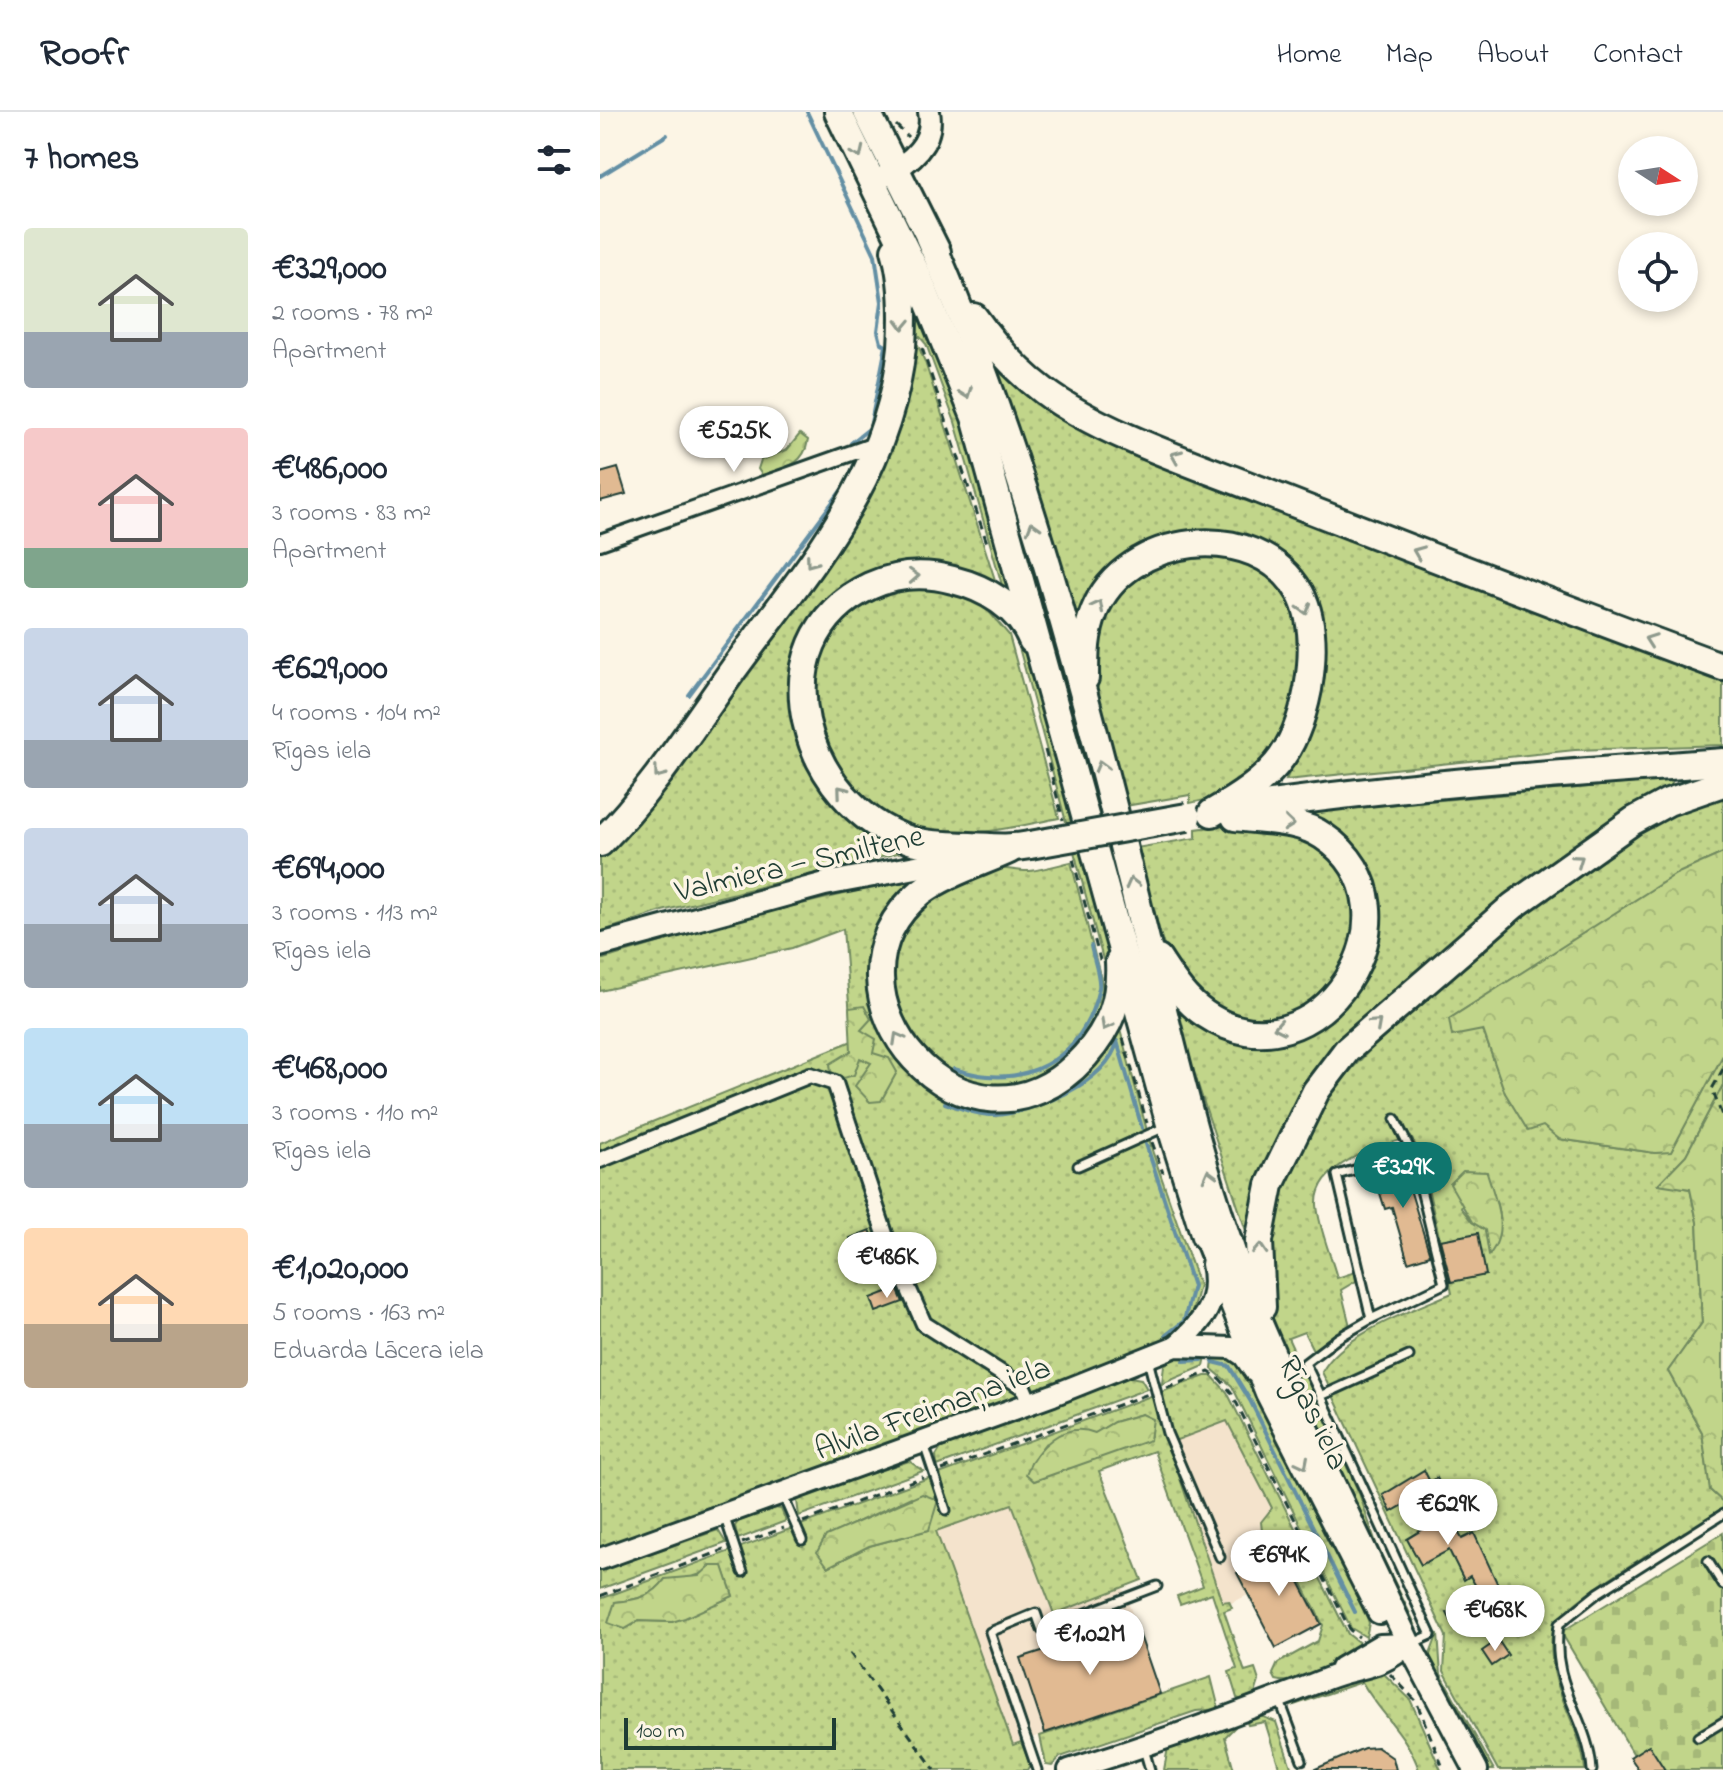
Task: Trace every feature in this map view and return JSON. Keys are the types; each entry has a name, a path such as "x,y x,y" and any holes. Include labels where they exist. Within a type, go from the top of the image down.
{"highway":[{"path":"838,112 917,274 975,417 1102,868 1159,1126 1205,1236"},
{"path":"878,116 897,170 963,303 1001,354 1044,392 1080,414 1206,468 1517,591 1723,667"},
{"path":"600,843 675,752 839,522 870,471 881,443 900,365 903,315 900,265 874,189"},
{"path":"929,237 982,363 1023,489 1226,1238 1272,1354"},
{"path":"1085,710 1085,641 1095,610 1109,587 1127,571 1154,553 1186,543 1233,544 1278,569 1300,593 1311,630 1312,668 1303,711 1283,760 1271,773 1252,790 1199,815"},
{"path":"1070,751 1028,631 1005,604 976,588 940,577 898,577 869,587 844,602 818,633 804,671 803,709 820,761 849,800 880,826 909,839 938,845 1023,847 1335,794 1520,775 1723,762"},
{"path":"1272,1354 1258,1280 1259,1241 1270,1185 1308,1103 1347,1050 1513,906 1609,838 1668,802 1723,783"},
{"path":"1147,944 1189,1001 1218,1021 1246,1029 1282,1028 1317,1017 1337,1000 1364,947 1367,921 1357,873 1340,849 1303,825 1199,815"},
{"path":"1023,847 922,892 896,924 883,961 883,999 902,1047 937,1082 974,1097 1013,1097 1049,1085 1075,1067 1108,1024 1120,984 1102,868"}],"main road":[{"name":"Valmiera — Smiltene","path":"600,945 825,884 1023,847"},
{"name":"Rīgas iela","path":"1205,1236 1267,1393 1388,1630 1409,1644"},
{"name":"Rīgas iela","path":"1272,1354 1409,1644 1476,1770"}],"street":[{"path":"874,189 918,153 929,133 929,112"},
{"path":"600,542 881,443"},
{"path":"600,1160 810,1075 835,1083 887,1240 924,1324 1023,1387 1030,1403"},
{"path":"1176,1346 1209,1312 1214,1293 1213,1273 1205,1236"},
{"name":"Alvila Freimaņa iela","path":"600,1559 1030,1403 1176,1346 1232,1348 1244,1356 1267,1393"},
{"path":"1069,1770 1278,1699 1329,1678 1380,1645 1409,1644"}],"lane":[{"path":"1395,1119 1412,1153 1444,1284 1371,1319 1338,1338 1305,1363 1431,1635 1409,1644"},
{"path":"1078,1166 1159,1126"},
{"path":"1371,1319 1337,1175 1412,1153"},
{"path":"1321,1396 1409,1356"},
{"path":"1147,1358 1167,1433 1220,1557"},
{"path":"924,1442 946,1510"},
{"path":"782,1494 802,1540"},
{"path":"1592,1770 1590,1751 1564,1690 1557,1651 1559,1624 1598,1593 1723,1514"},
{"path":"724,1516 743,1572"},
{"path":"1708,1561 1723,1585"},
{"path":"1037,1770 990,1632 1036,1613 1042,1630 1157,1586"},
{"path":"1278,1699 1284,1705 1302,1760"},
{"path":"1698,1737 1723,1722"},
{"path":"1143,1747 1150,1770"}],"path":[{"path":"878,116 905,133 918,153"},
{"path":"921,344 992,558"},
{"path":"1042,740 1065,828"},
{"path":"1073,858 1100,961"},
{"path":"1123,1036 1159,1126"},
{"path":"1723,1069 1712,1089 1723,1118"},
{"path":"600,1596 1209,1372 1231,1392 1350,1630 1365,1642"},
{"path":"850,1653 935,1770"},
{"path":"1384,1669 1416,1701 1444,1770"}],"shaded area":[{"path":"1222,1410 1328,1621 1321,1624 1282,1550 1237,1573 1248,1595 1221,1608 1158,1437"},
{"path":"1089,1461 1121,1583 1135,1621 1020,1658 1045,1733 1013,1745 931,1519"}],"green space":[{"path":"914,306 919,307 960,414 1014,595 1004,592 955,422 926,344 920,337 911,337"},
{"path":"912,343 918,345 925,362 997,586 913,562 802,643 835,800 898,853 662,911 600,932 600,859 653,800 874,489 898,429"},
{"path":"1001,370 1031,395 1723,678 1723,745 1575,750 1286,780 1311,722 1322,631 1261,546 1219,531 1179,533 1131,555 1076,629 997,373"},
{"path":"800,434 808,440 806,449 797,461 762,475 758,469 761,460 787,450"},
{"path":"1214,554 1243,561 1269,575 1283,590 1295,612 1301,639 1300,667 1286,724 1256,772 1232,791 1190,803 1190,795 1125,806 1096,698 1094,666 1104,614 1117,594 1157,567 1183,558"},
{"path":"926,582 988,604 990,613 1009,635 1059,818 961,834 922,832 902,827 874,808 851,784 824,743 814,699 816,677 822,656 834,635 867,599"},
{"path":"1013,625 1023,639 1108,947 1111,989"},
{"path":"1669,780 1674,785 1629,811 1332,1055 1282,1127 1247,1234 1186,1048 1179,1013 1205,1027 1291,1034 1339,1011 1372,962 1379,919 1368,870 1339,831 1305,812"},
{"path":"1723,791 1723,853 1676,875 1449,1019 1483,1030 1505,1093 1559,1139 1655,1153 1671,1151 1723,1055 1723,1085 1686,1155 1659,1183 1690,1189 1697,1222 1702,1323 1668,1371 1702,1432 1710,1490 1723,1502 1723,1510 1608,1579 1556,1623 1551,1641 1554,1673 1579,1742 1585,1770 1498,1770 1444,1671 1446,1636 1322,1372 1332,1358 1362,1335 1399,1315 1452,1293 1420,1153 1411,1137 1367,1151 1337,1167 1326,1178 1319,1190 1318,1214 1337,1278 1355,1272 1356,1281 1341,1290 1350,1326 1313,1350 1304,1332 1288,1338 1359,1493 1377,1546 1415,1624 1411,1625 1276,1340 1268,1268 1277,1197 1294,1151 1312,1120 1332,1092 1381,1040 1601,851 1676,804","holes":["1479,1172 1493,1193 1498,1212 1499,1221 1490,1254 1485,1230 1472,1222 1461,1208"]},
{"path":"1249,822 1300,831 1342,865 1357,901 1359,931 1325,995 1285,1017 1237,1018 1208,1005 1183,981 1164,946 1136,848 1196,838 1196,829"},
{"path":"1723,853 1723,1055 1671,1152 1655,1153 1559,1139 1543,1126 1528,1131 1505,1093 1483,1030 1452,1036 1449,1019 1676,874"},
{"path":"1071,862 1102,983 1103,992 1098,1002 1104,1013 1073,1055 1054,1074 1008,1087 967,1082 933,1062 908,1032 894,995 895,956 912,919 948,887 970,876 998,869 1030,871"},
{"path":"912,878 880,933 902,1063 1012,1107 1119,1026 1153,1153 1199,1285 1189,1325 1168,1340 1076,1376 600,1551 600,1143 852,1041 843,929 792,948 600,991 600,960 746,917"},
{"path":"864,1006 871,1019 861,1030 876,1039 873,1053 889,1058 897,1072 881,1101 870,1102 855,1086 871,1063 860,1058 854,1075 844,1078 831,1072 830,1064 851,1051 849,1008"},
{"path":"1723,1085 1723,1502 1710,1490 1702,1432 1668,1371 1702,1323 1697,1222 1690,1189 1658,1184 1686,1155"},
{"path":"1463,1171 1487,1172 1494,1193 1500,1225 1499,1236 1489,1255 1485,1230 1472,1222 1450,1184"},
{"path":"1207,1351 1204,1366 1162,1384 1164,1365 1176,1358"},
{"path":"1214,1352 1238,1362 1248,1374 1362,1604 1369,1623 1366,1637 1351,1628 1232,1386 1212,1369"},
{"path":"1212,1376 1227,1392 1348,1634 1362,1645 1310,1676 1298,1680 1276,1680 1273,1674 1278,1663 1318,1641 1323,1625 1277,1534 1263,1540 1261,1522 1272,1508 1227,1421 1174,1441 1170,1449 1222,1602 1229,1601 1232,1608 1224,1611 1245,1672 1255,1669 1259,1681 1254,1697 1244,1701 1237,1698 1229,1672 1237,1669 1212,1593 1180,1604 1177,1596 1203,1586 1154,1451 1099,1471 1142,1580 1054,1614 1012,1504 936,1531 1013,1745 1021,1742 1030,1765 1027,1770 600,1770 600,1599","holes":["1142,1414 1151,1436 1034,1481 1027,1474 1031,1462 1045,1444 1095,1433 1114,1422","911,1497 929,1530 869,1546 828,1567 832,1534","723,1567 733,1596 672,1622 639,1621 625,1629 615,1602 643,1596 655,1590 665,1579 682,1580"]},
{"path":"1130,1377 1141,1379 1147,1389 937,1466 936,1456 941,1448"},
{"path":"1142,1414 1153,1419 1150,1440 1034,1481 1026,1474 1044,1446 1062,1433 1084,1430 1095,1433 1114,1422"},
{"path":"909,1461 923,1471 799,1516 797,1501 809,1494"},
{"path":"922,1494 938,1500 929,1530 869,1546 828,1567 817,1552 826,1536"},
{"path":"775,1508 781,1509 786,1521 738,1539 735,1526 739,1521"},
{"path":"718,1530 726,1543 600,1589 600,1571"},
{"path":"1723,1533 1723,1770 1643,1770 1561,1632"},
{"path":"710,1566 723,1566 733,1596 672,1622 639,1621 625,1629 608,1623 615,1602 643,1596 655,1590 665,1579 699,1576"},
{"path":"1438,1633 1441,1674 1494,1770 1488,1770 1428,1660"},
{"path":"1383,1673 1410,1699 1441,1770 1419,1770 1401,1735 1362,1682 1291,1706 1289,1702 1366,1675"},
{"path":"1211,1677 1219,1709 1196,1711 1060,1757 1052,1766 1046,1765 1040,1736"},
{"path":"1261,1716 1276,1722 1292,1770 1280,1770 1265,1722 1248,1725 1246,1720"},
{"path":"1239,1723 1225,1737 1234,1770 1164,1770 1168,1747"}],"building":[{"path":"618,468 626,494 600,501 600,473"},
{"path":"1402,1163 1430,1255 1408,1262 1392,1207 1385,1209 1373,1171"},
{"path":"870,1230 878,1248 857,1256 850,1238"},
{"path":"1478,1233 1486,1275 1451,1282 1440,1240"},
{"path":"897,1288 903,1302 876,1312 871,1298"},
{"path":"1424,1470 1430,1482 1437,1478 1445,1494 1439,1497 1462,1539 1474,1533 1505,1600 1473,1617 1476,1622 1457,1632 1447,1613 1481,1595 1470,1576 1464,1580 1449,1550 1421,1565 1407,1539 1435,1522 1421,1495 1391,1512 1383,1495"},
{"path":"1282,1549 1321,1624 1276,1648 1237,1573"},
{"path":"1135,1621 1160,1694 1045,1733 1020,1658"},
{"path":"1498,1640 1508,1655 1492,1666 1482,1651"},
{"path":"1649,1745 1665,1770 1639,1770 1630,1757"},
{"path":"1377,1747 1393,1758 1396,1770 1313,1770 1364,1748"}],"waterway":[{"path":"807,112 875,255 882,302 878,331 881,343 886,346 870,428 851,443"},
{"path":"600,176 667,135"},
{"path":"689,695 846,484 855,463"},
{"path":"954,1069 979,1075 1026,1073 1046,1065 1064,1052 1091,1014 1099,988 1091,946"},
{"path":"945,1103 975,1113 994,1115 1047,1102 1100,1070 1111,1056 1117,1041 1142,1128"},
{"path":"1146,1144 1193,1286 1184,1321 1166,1335"},
{"path":"1184,1361 1202,1360"},
{"path":"1213,1362 1229,1366 1251,1402 1355,1612"}]}
